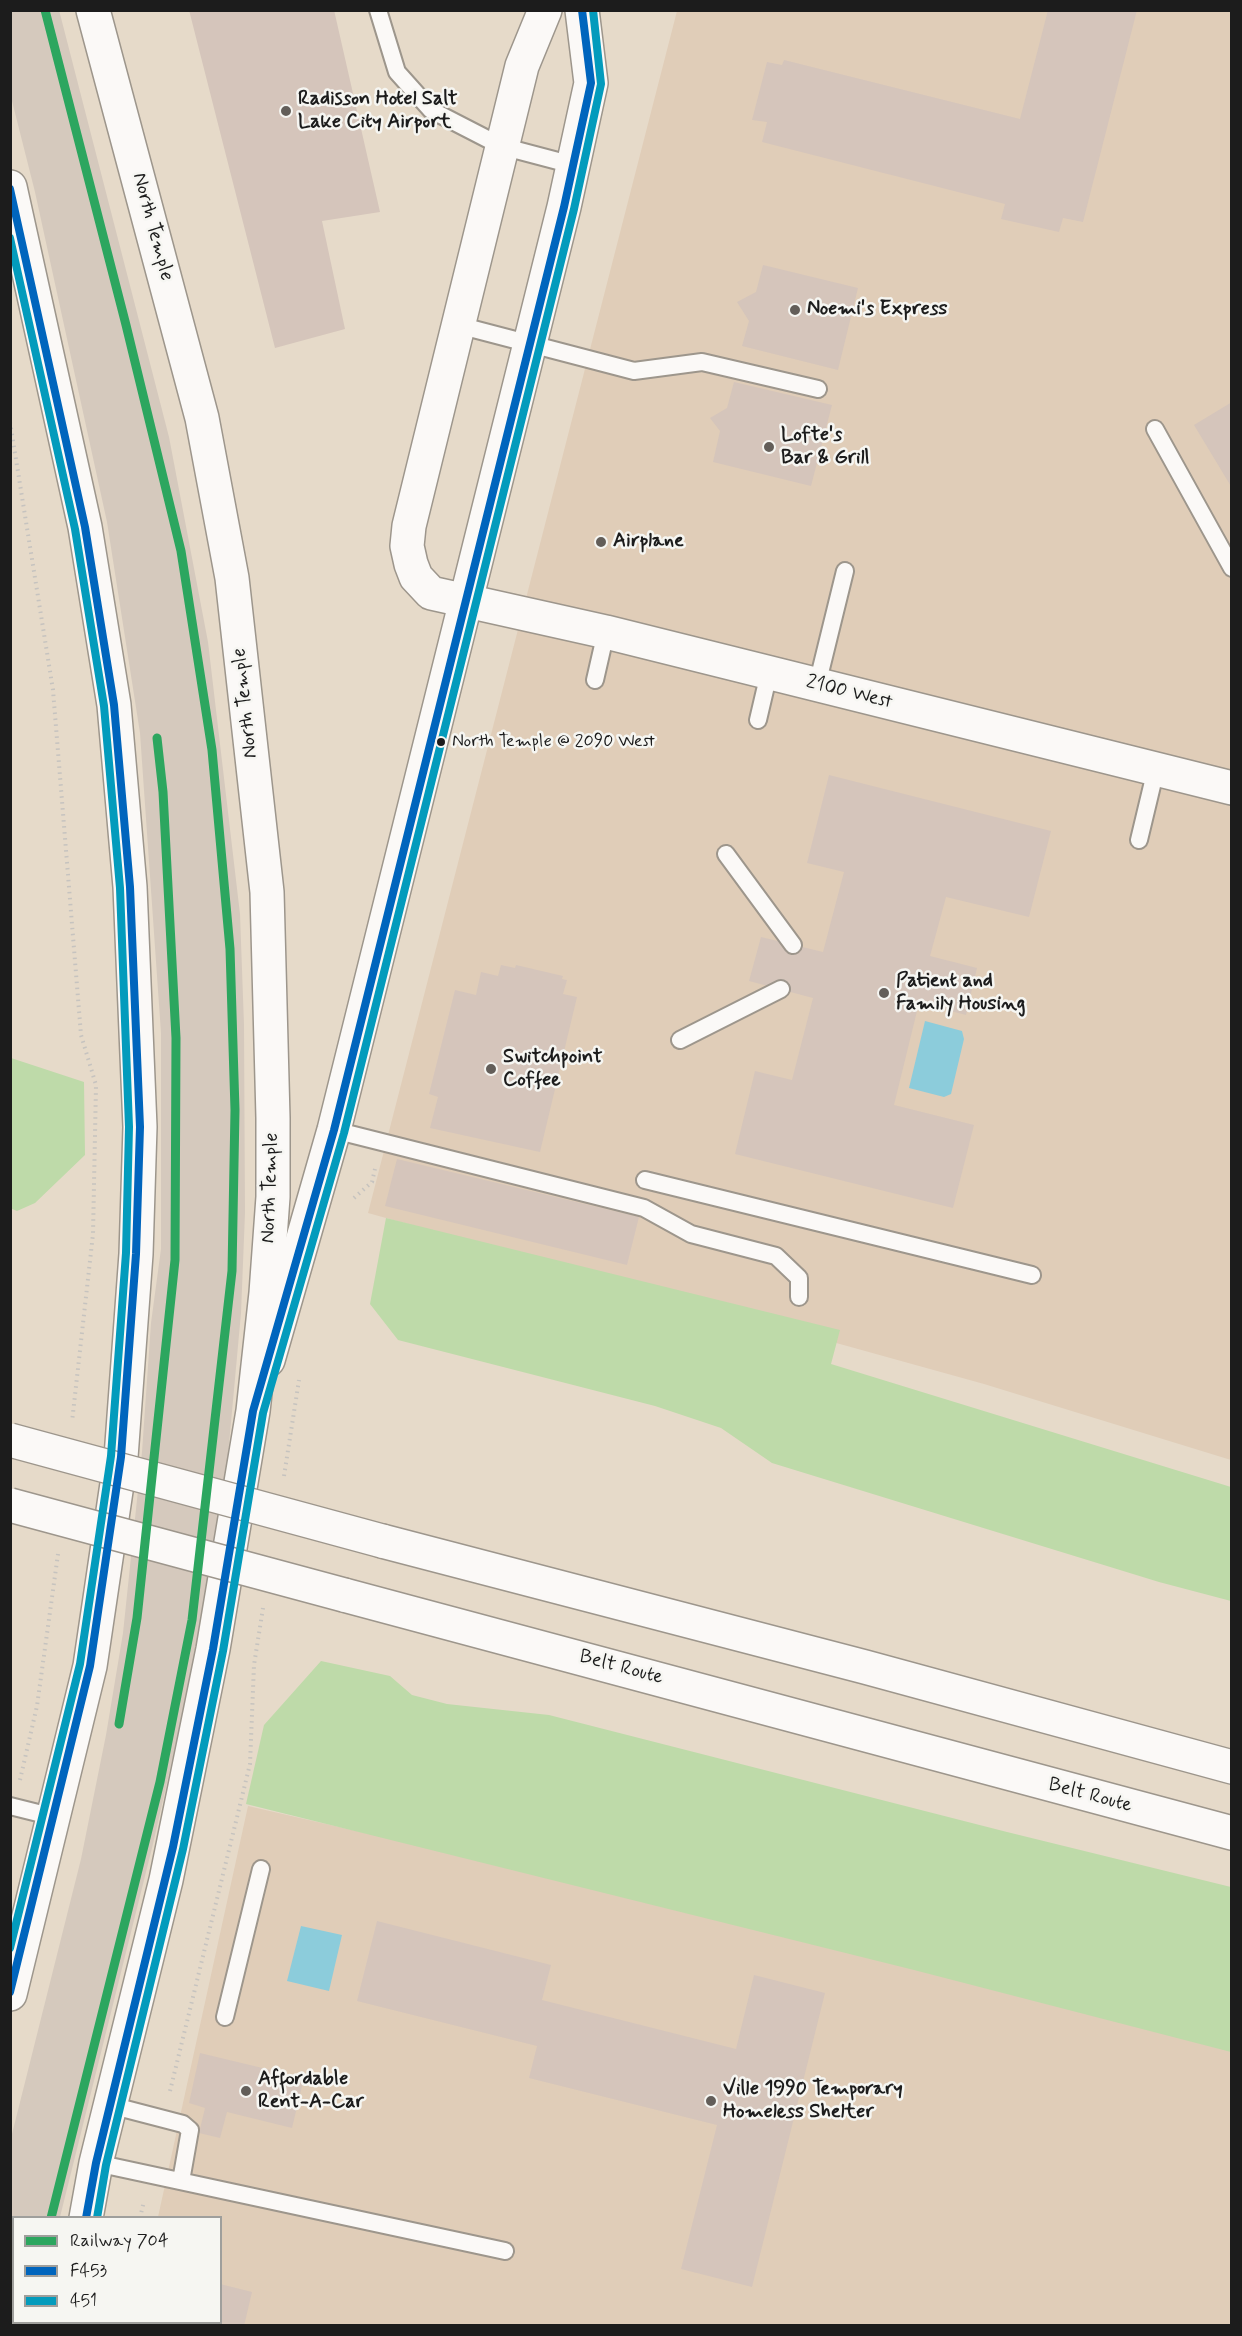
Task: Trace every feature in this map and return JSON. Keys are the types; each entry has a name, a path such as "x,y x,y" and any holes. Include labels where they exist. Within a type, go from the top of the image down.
{"main road":[{"name":"North Temple","path":"86,2216 96,2163 171,1858 213,1649 253,1411 266,1293 271,1219 273,1118 267,892 235,601 202,418 93,10"},
{"path":"467,601 431,592 416,577 407,546 409,526 501,146 522,66 544,10"},
{"name":"North Temple","path":"253,1411 334,1130 531,344 591,83 582,10"},
{"path":"10,188 85,527 114,705 130,887 140,1127 136,1254 121,1457 90,1666 10,1994"},
{"name":"2100 West","path":"467,601 606,632 1231,786"},
{"path":"10,1440 1232,1767"},
{"name":"Belt Route","path":"10,1505 1232,1833"}],"lane":[{"path":"378,10 396,72 431,110 501,146 573,165"},
{"path":"458,326 634,371 702,362 818,389"},
{"path":"1155,429 1232,568"},
{"path":"817,685 845,571"},
{"path":"595,680 606,632"},
{"path":"758,720 769,673"},
{"path":"1139,840 1156,769"},
{"path":"726,854 793,945"},
{"path":"680,1040 782,989"},
{"path":"334,1130 644,1208 692,1234 776,1256 799,1278 799,1297"},
{"path":"645,1180 1032,1275"},
{"path":"12,1807 54,1817"},
{"path":"225,2017 261,1869"},
{"path":"110,2105 183,2124 190,2130 181,2181"},
{"path":"96,2163 506,2251"}],"path":[{"path":"10,422 53,690 81,1035 96,1085 93,1234 71,1432"},
{"path":"347,1204 372,1182 381,1143"},
{"path":"283,1478 300,1372"},
{"path":"12,1807 37,1706 58,1548"},
{"path":"163,2119 250,1764 254,1665 263,1606"},
{"path":"140,2216 149,2174"}],"shaded area":[{"path":"59,10 169,437 208,642 240,914 244,1025 245,1213 241,1313 226,1477 202,1629 153,1844 60,2216 12,2216 12,2324 34,2324 11,2326 11,2138 81,1859 106,1735 123,1633 142,1452 151,1323 161,1249 161,1033 140,733 107,522 35,192 11,97 11,11"},
{"path":"677,11 1231,11 1231,1460 984,1384 368,1213"},
{"path":"248,1806 1231,2032 1231,2325 134,2326 134,2324 222,2324 222,2216 158,2216"}],"green space":[{"path":"11,1058 84,1082 85,1155 35,1203 17,1211 10,1208"},
{"path":"386,1218 840,1330 831,1364 1231,1487 1231,1601 1159,1582 772,1463 721,1428 655,1406 398,1340 370,1304"},
{"path":"321,1661 390,1676 412,1695 447,1704 549,1715 1231,1887 1231,2052 914,1970 246,1804 264,1725"}],"water":[{"path":"925,1021 962,1031 964,1039 951,1094 944,1097 909,1088"},
{"path":"301,1926 342,1935 329,1991 287,1981"}],"building":[{"name":"Radisson Hotel Salt Lake City Airport","path":"189,10 334,10 380,212 322,221 345,329 275,348"},
{"path":"1048,10 1137,10 1083,222 1063,218 1059,232 1001,219 1005,204 762,142 767,122 752,120 767,62 782,65 784,60 1020,119"},
{"path":"763,265 858,288 838,370 742,346 749,321 737,302 756,292"},
{"name":"Lofte's Bar & Grill","path":"734,382 832,405 811,486 713,462 720,431 710,418 727,408"},
{"path":"1232,402 1232,488 1194,425"},
{"name":"Patient and Family Housing","path":"829,775 1051,831 1029,917 946,897 930,956 977,968 966,1015 919,1003 894,1105 974,1125 953,1208 735,1154 755,1071 792,1080 813,998 749,981 761,937 823,952 844,872 807,863"},
{"path":"501,965 515,968 516,965 563,976 562,979 567,980 563,994 577,997 540,1152 430,1128 438,1097 429,1094 455,990 476,995 481,972 498,976"},
{"path":"397,1159 639,1217 627,1265 385,1206"},
{"name":"Ville 1990 Temporary Homeless Shelter","path":"377,1921 551,1965 542,2000 736,2049 754,1975 825,1993 752,2287 681,2269 717,2125 529,2078 537,2046 357,2001"},
{"name":"Affordable Rent-A-Car","path":"200,2053 304,2078 292,2128 227,2112 220,2138 199,2133 205,2108 189,2103"},
{"path":"222,2284 252,2292 244,2326 139,2326 139,2324 222,2324"}],"rail line":[{"name":"704","path":"45,10 181,551 212,750 230,949 235,1110 232,1271 192,1620 160,1782 52,2216"},
{"name":"704","path":"119,1724 137,1618 175,1260 176,1038 163,792 157,738"}],"transit line":[{"name":"F453","path":"86,2216 96,2163 173,1847 213,1649 253,1411 334,1130 564,207 591,83 582,10"},
{"name":"451","path":"97,2216 106,2165 183,1849 223,1651 263,1413 344,1133 574,209 601,84 593,10"},
{"name":"F453","path":"10,189 85,527 114,705 130,887 140,1127 136,1254 121,1457 90,1666 10,1992"},
{"name":"451","path":"10,238 75,529 104,706 120,888 129,1127 126,1253 111,1456 80,1664 10,1948"}],"place":[{"name":"Radisson Hotel Salt Lake City Airport","path":"286,111"},
{"name":"Noemi's Express","path":"795,310"},
{"name":"Lofte's Bar & Grill","path":"769,447"},
{"name":"Airplane","path":"601,542"},
{"name":"North Temple @ 2090 West","path":"441,742"},
{"name":"Patient and Family Housing","path":"884,993"},
{"name":"Switchpoint Coffee","path":"491,1069"},
{"name":"Affordable Rent-A-Car","path":"246,2091"},
{"name":"Ville 1990 Temporary Homeless Shelter","path":"711,2101"}]}
